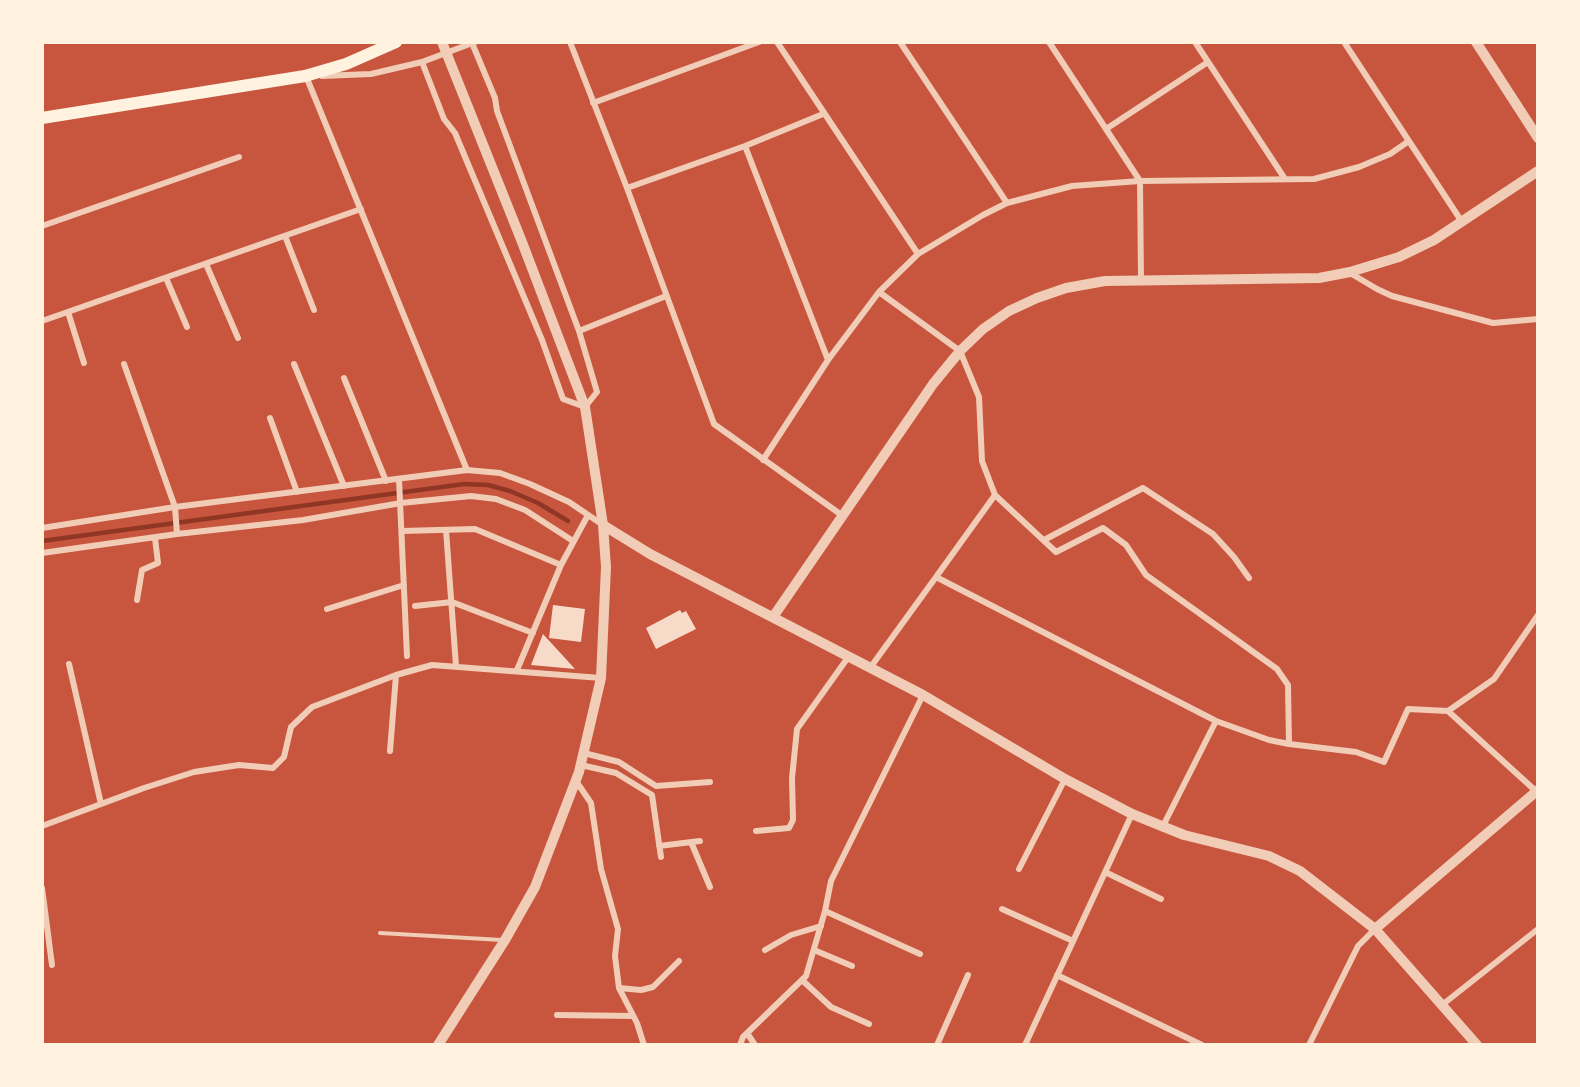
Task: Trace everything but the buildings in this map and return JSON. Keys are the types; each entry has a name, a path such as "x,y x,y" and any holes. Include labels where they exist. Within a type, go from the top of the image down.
{"main road":[{"path":"42,118 305,76 346,64 396,42"}],"street":[{"path":"438,1045 505,940 535,887 576,781 601,678 606,567 603,525 585,407 442,42"},
{"path":"570,42 627,188 714,424 843,516"},
{"path":"593,103 759,42"},
{"path":"777,42 918,254"},
{"path":"900,42 1007,203"},
{"path":"1049,42 1140,181 1141,282"},
{"path":"1195,42 1285,178"},
{"path":"1344,42 1462,222"},
{"path":"1476,42 1538,138"},
{"path":"467,470 305,76 371,74 422,62 474,43 579,331 597,392 585,407"},
{"path":"422,62 444,119 455,133 542,340 563,399 585,407"},
{"path":"1106,129 1208,62"},
{"path":"627,188 745,146 823,114"},
{"path":"763,460 828,360 879,292 918,254 1007,203 1072,186 1140,181 1314,179 1359,167 1390,154 1409,141"},
{"path":"745,146 828,360"},
{"path":"42,226 239,157"},
{"path":"773,617 933,384 960,351 983,329 1009,311 1037,298 1085,284 1105,281 1319,278 1350,272 1399,257 1434,240 1538,171"},
{"path":"42,321 361,209"},
{"path":"285,236 314,310"},
{"path":"206,264 238,338"},
{"path":"1350,272 1392,296 1493,323 1538,319"},
{"path":"166,278 187,327"},
{"path":"879,292 960,351 979,397 982,461 995,495 1056,552 1103,528 1126,545 1146,575 1277,669 1288,685 1289,744"},
{"path":"579,331 666,296"},
{"path":"68,312 84,363"},
{"path":"124,364 175,507 177,534"},
{"path":"294,364 344,486"},
{"path":"344,378 386,481"},
{"path":"270,418 297,492"},
{"path":"42,528 175,507 467,470 500,473 569,502 650,554 923,695 1065,779 1132,814 1184,835 1269,856 1299,871 1376,929 1478,1045"},
{"path":"399,479 407,656"},
{"path":"1044,540 1143,488 1213,534 1249,578"},
{"path":"870,668 995,495"},
{"path":"42,554 177,534 303,520 401,503 471,496 496,499 525,510 573,541"},
{"path":"517,670 561,565 588,515"},
{"path":"402,531 475,529 561,565"},
{"path":"446,530 456,666"},
{"path":"137,600 142,570 158,563 155,538"},
{"path":"936,577 1216,721 1269,740 1356,752 1384,762 1408,709 1448,711 1494,679 1538,615"},
{"path":"327,609 404,585"},
{"path":"415,606 452,602 533,633"},
{"path":"756,831 789,828 793,820 792,778 797,729 849,656"},
{"path":"69,664 101,804"},
{"path":"42,826 194,772 239,765 273,768 284,757 291,727 312,707 396,675 432,665 601,678"},
{"path":"390,751 396,675"},
{"path":"740,1045 742,1037 806,976 825,911 831,881 923,695"},
{"path":"1310,1045 1358,946 1537,792 1448,711"},
{"path":"1163,826 1216,721"},
{"path":"584,753 619,762 656,786 710,782"},
{"path":"581,765 616,773 652,795 661,857"},
{"path":"1019,869 1065,779"},
{"path":"576,781 591,802 601,869 618,929 615,956 619,988 644,1045"},
{"path":"1025,1045 1132,814"},
{"path":"659,846 700,841"},
{"path":"691,842 710,887"},
{"path":"1105,872 1161,899"},
{"path":"42,888 52,965"},
{"path":"1002,909 1073,941"},
{"path":"825,911 920,954"},
{"path":"765,950 791,935 821,926"},
{"path":"1443,1005 1538,929"},
{"path":"814,950 852,966"},
{"path":"619,988 641,990 653,987 679,961"},
{"path":"937,1045 968,975"},
{"path":"1057,975 1202,1045"},
{"path":"802,980 831,1007 868,1024"},
{"path":"557,1015 633,1016"},
{"path":"747,1033 755,1045"}],"lane":[{"path":"380,933 505,940"}],"waterway":[{"path":"42,541 464,484 488,485 510,491 538,503 568,521"}]}
